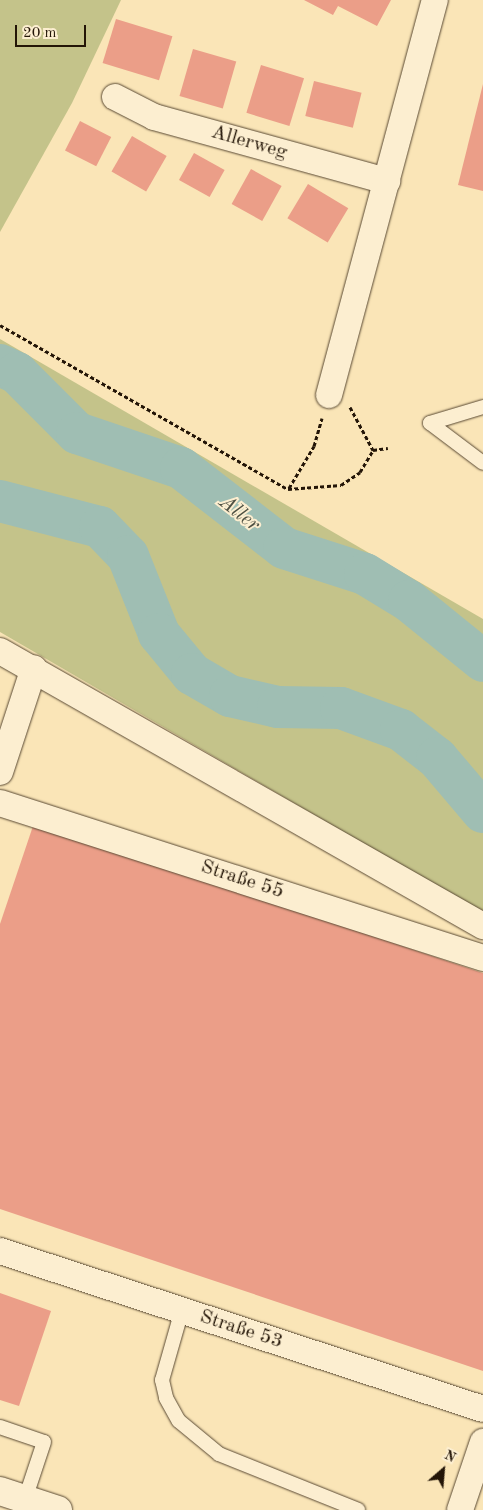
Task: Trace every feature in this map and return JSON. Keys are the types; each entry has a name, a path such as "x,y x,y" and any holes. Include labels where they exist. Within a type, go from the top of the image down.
{"street":[{"path":"329,395 434,0"},
{"name":"Allerweg","path":"115,97 154,117 386,182"},
{"path":"0,651 34,668 483,926"},
{"path":"0,772 34,668"},
{"name":"Straße 55","path":"0,803 483,958"},
{"name":"Straße 53","path":"0,1251 483,1409"},
{"path":"460,1510 483,1442"},
{"path":"12,1495 58,1510"}],"lane":[{"path":"483,407 430,423 483,463"},
{"path":"182,1310 162,1380 166,1398 179,1421 219,1454 358,1510"},
{"path":"0,1427 44,1442 12,1495"}],"path":[{"path":"0,325 288,489 325,490 351,480 373,450 388,448"},
{"path":"288,489 314,446 329,395"},
{"path":"356,422 373,450"}],"shaded area":[{"path":"0,0 121,0 72,103 0,232"},
{"path":"0,339 483,619 483,913 0,632"}],"building":[{"path":"304,0 391,0 377,26 338,6 333,15"},
{"path":"116,19 172,36 159,80 103,63"},
{"path":"193,49 236,61 223,109 179,96"},
{"path":"261,65 304,78 289,126 246,113"},
{"path":"314,81 362,93 353,128 305,116"},
{"path":"483,84 483,191 458,185"},
{"path":"80,121 111,137 96,166 65,150"},
{"path":"132,136 167,156 146,192 112,172"},
{"path":"194,153 225,170 210,197 179,180"},
{"path":"251,169 282,186 262,221 232,204"},
{"path":"308,184 348,208 328,242 287,218"},
{"path":"34,823 483,973 483,1371 0,1209 0,924"},
{"path":"0,1293 51,1311 19,1406 0,1400"}],"waterway":[{"name":"Aller","path":"0,365 17,373 77,433 181,468 284,548 365,574 409,601 483,661"},
{"path":"0,501 100,527 128,556 159,634 192,674 230,696 278,707 341,708 401,730 437,758 483,812"}]}
